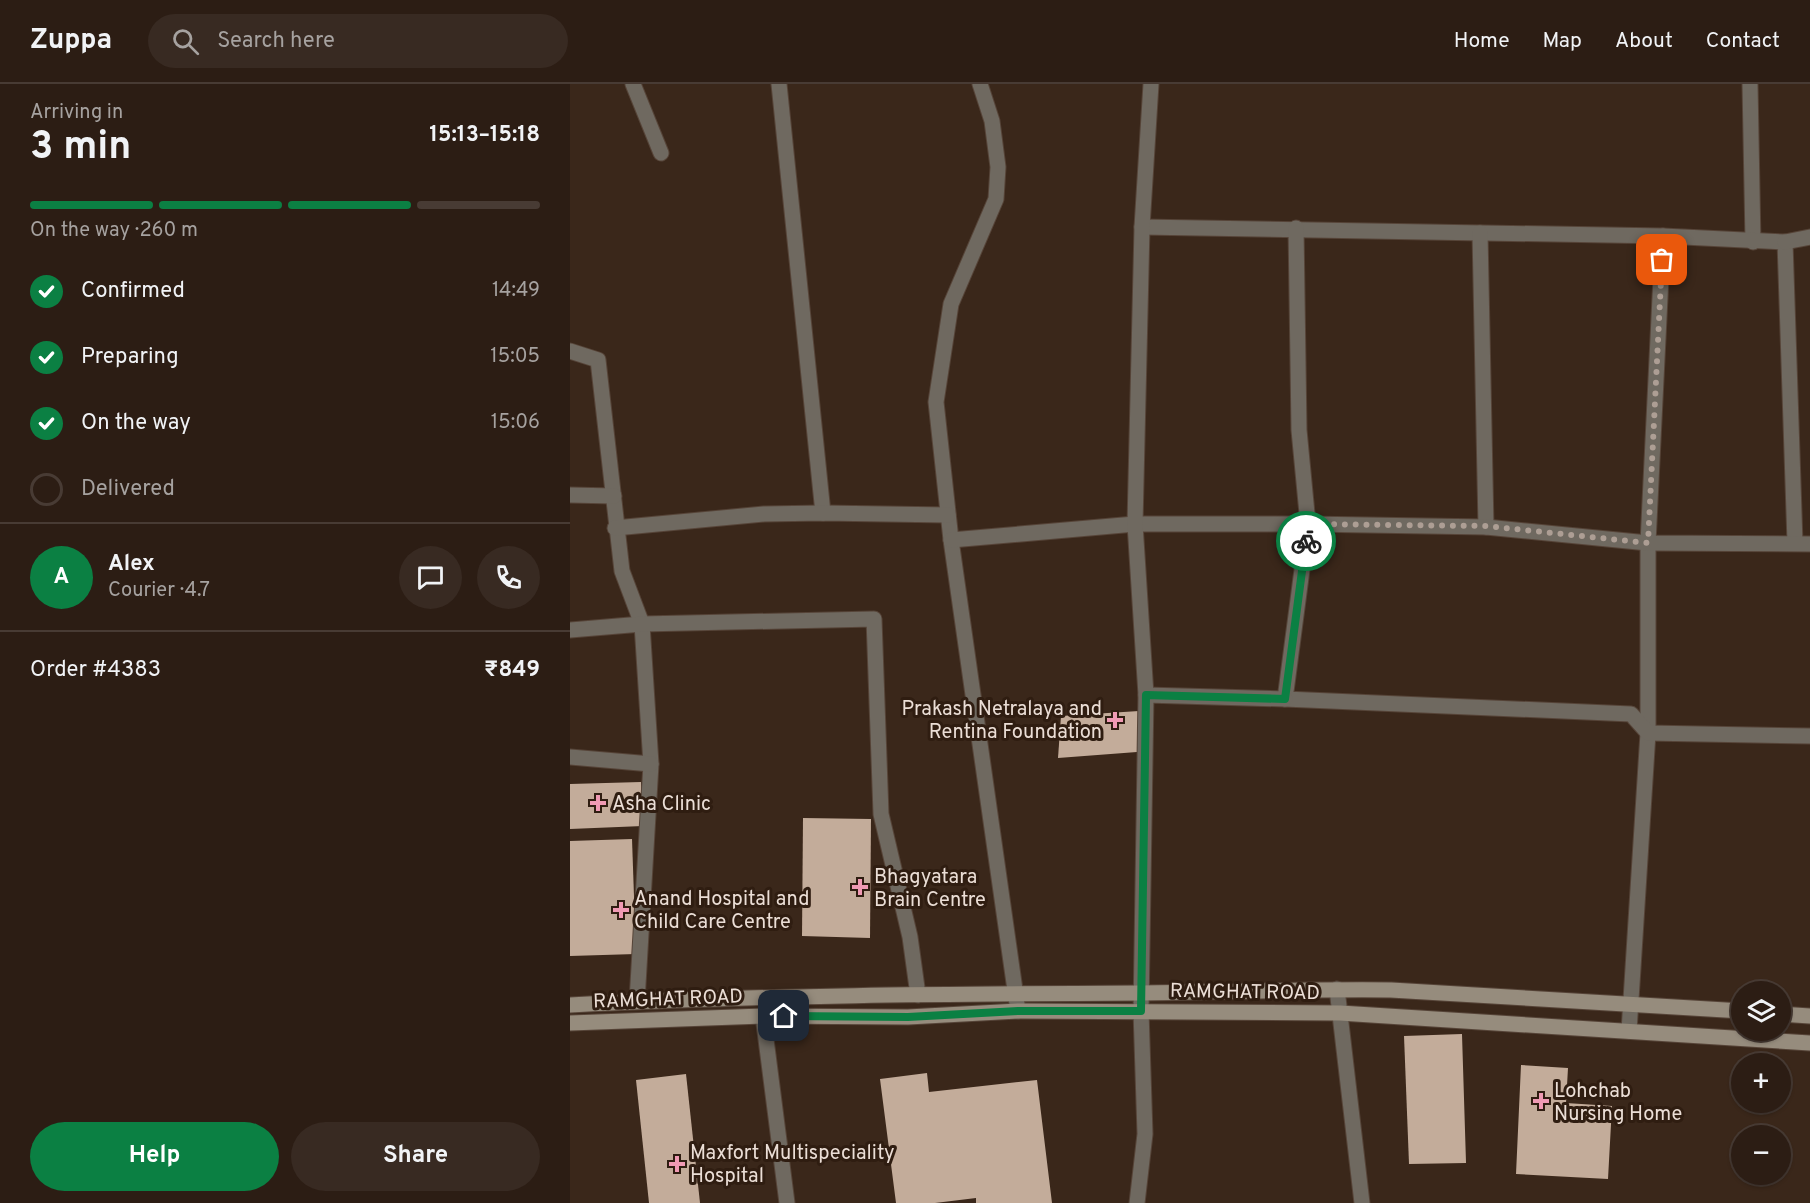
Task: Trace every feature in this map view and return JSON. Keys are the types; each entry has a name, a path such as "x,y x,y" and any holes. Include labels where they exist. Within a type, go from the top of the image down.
{"main road":[{"name":"RAMGHAT ROAD","path":"570,1005 637,1001 1016,992 1141,993 1337,989 1391,990 1731,1010"},
{"name":"RAMGHAT ROAD","path":"570,1023 763,1016 908,1017 1018,1011 1340,1013 1810,1043"},
{"path":"1791,1015 1810,1016"}],"street":[{"path":"633,84 661,153"},
{"path":"778,84 823,513"},
{"path":"980,84 992,121 998,167 996,199 951,304 936,402 951,540 1018,1011"},
{"path":"1137,1203 1144,1134 1141,993 1146,695 1135,524 1142,227 1150,84"},
{"path":"1750,84 1753,242"},
{"path":"1142,227 1663,236 1753,242 1785,242 1810,237"},
{"path":"1285,699 1308,524 1299,430 1296,228"},
{"path":"1480,232 1486,526"},
{"path":"1629,1031 1648,733 1648,543 1663,236"},
{"path":"951,540 1135,524 1308,524 1486,526 1648,543 1803,543 1785,242"},
{"path":"570,351 598,360 614,496 615,528 622,571 642,624 651,764 637,1001"},
{"path":"570,495 614,496"},
{"path":"615,528 741,516 823,513 948,515"},
{"path":"570,630 642,624 874,619 881,814 910,937 918,995"},
{"path":"1146,695 1632,714 1648,733 1810,736"},
{"path":"570,757 651,764"},
{"path":"1337,989 1362,1203"},
{"path":"763,1016 787,1203"}],"building":[{"path":"1139,711 1137,752 1058,758 1061,716"},
{"path":"641,782 643,826 570,829 570,784"},
{"path":"803,818 871,819 870,938 802,936"},
{"path":"632,839 636,954 570,956 570,841"},
{"path":"1462,1034 1466,1163 1409,1164 1404,1036"},
{"path":"1521,1065 1568,1068 1566,1103 1612,1106 1608,1179 1516,1174"},
{"path":"927,1073 929,1092 1037,1080 1052,1203 976,1203 976,1198 935,1203 896,1203 880,1079"},
{"path":"686,1074 700,1203 649,1203 636,1080"}],"way so far":[{"path":"1306,541 1308,524 1486,526 1648,543 1662,260"}],"place":[{"name":"Prakash Netralaya and Rentina Foundation","path":"1115,720"},
{"name":"Asha Clinic","path":"598,803"},
{"name":"Bhagyatara Brain Centre","path":"860,887"},
{"name":"Anand Hospital and Child Care Centre","path":"621,910"},
{"name":"Lohchab Nursing Home","path":"1541,1101"},
{"name":"Maxfort Multispeciality Hospital","path":"677,1164"}],"route":[{"path":"784,1016 908,1017 1018,1011 1141,1011 1146,695 1285,699 1306,541"}]}
